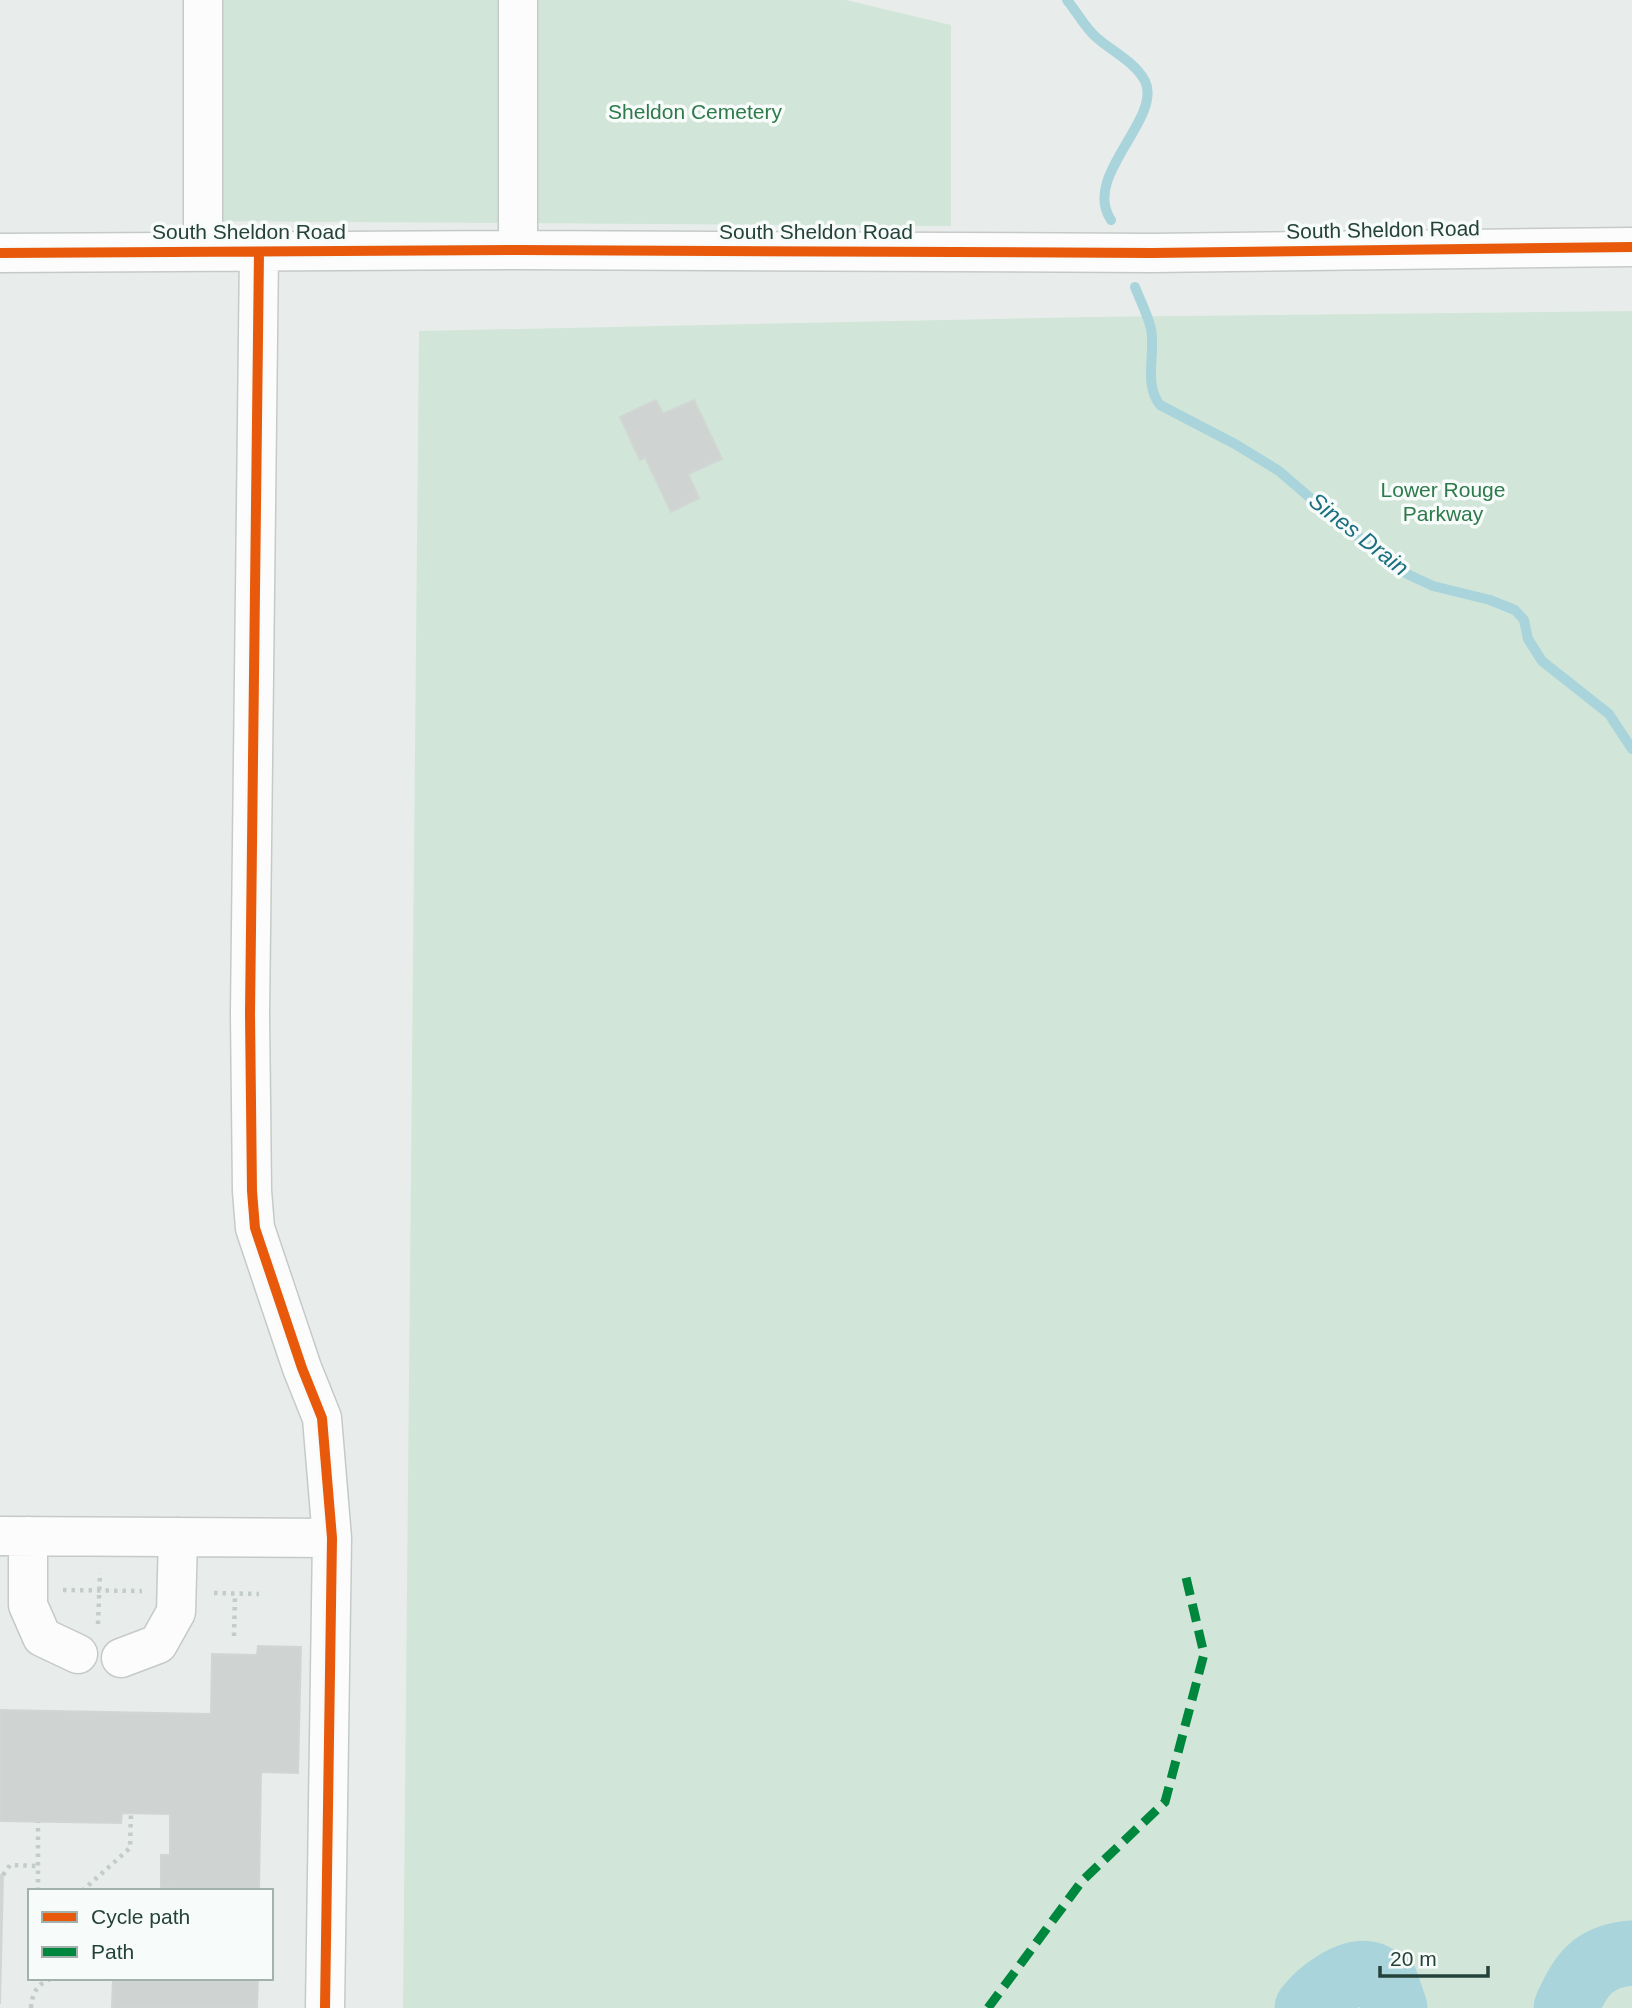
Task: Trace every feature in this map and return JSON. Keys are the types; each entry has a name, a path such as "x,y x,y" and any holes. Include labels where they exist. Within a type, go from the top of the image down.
{"street":[{"path":"203,0 203,252"},
{"path":"518,0 518,250"},
{"name":"South Sheldon Road","path":"0,253 518,250 1152,253 1632,247"},
{"path":"259,252 250,1014 252,1191 255,1228 302,1368 322,1418 332,1538 325,2008"},
{"path":"88,1640 42,1637 28,1605 14,1536 332,1538"},
{"path":"121,1658 158,1644 176,1612 178,1537"}],"path":[{"path":"88,1640 99,1587"},
{"path":"61,1590 99,1587 150,1591"},
{"path":"234,1636 235,1594"},
{"path":"84,1889 130,1848 131,1813"},
{"path":"37,1889 38,1822"},
{"path":"3,1875 10,1865 37,1866"},
{"path":"31,2008 33,1993 38,1985 49,1980"}],"green space":[{"name":"Sheldon Cemetery","path":"189,0 846,0 951,25 951,226 185,221"},
{"name":"Lower Rouge Parkway","path":"1632,311 1632,2008 403,2008 419,331 1087,317"}],"building":[{"path":"656,400 663,414 694,400 722,459 688,474 699,498 671,512 645,457 640,460 620,417"},
{"path":"258,1646 301,1647 298,1773 261,1772 259,1889 161,1887 161,1855 170,1855 170,1814 122,1813 121,1823 0,1821 0,1710 211,1714 212,1654 257,1655"},
{"path":"0,1875 3,1875 0,2004"},
{"path":"113,1980 258,1980 257,2008 112,2008"}],"waterway":[{"name":"Sines Drain","path":"1067,0 1093,34 1130,63 1145,81 1147,96 1143,113 1106,185 1105,203 1111,220"},
{"name":"Sines Drain","path":"1135,287 1151,329 1152,387 1160,405 1235,444 1279,471 1344,527 1403,572 1433,586 1490,600 1515,610 1524,620 1528,639 1542,661 1609,714 1632,749"},
{"path":"1566,2008 1577,1986 1590,1969 1607,1958 1632,1953"},
{"path":"1307,2008 1335,1983 1362,1973 1386,1982 1395,2008"}],"marked path":[{"path":"988,2008 1082,1881 1165,1802 1204,1654 1185,1573"}],"cycle path":[{"path":"0,253 518,250 1152,253 1632,247"},
{"path":"259,252 250,1014 252,1191 255,1228 302,1368 322,1418 332,1538 325,2008"}]}
